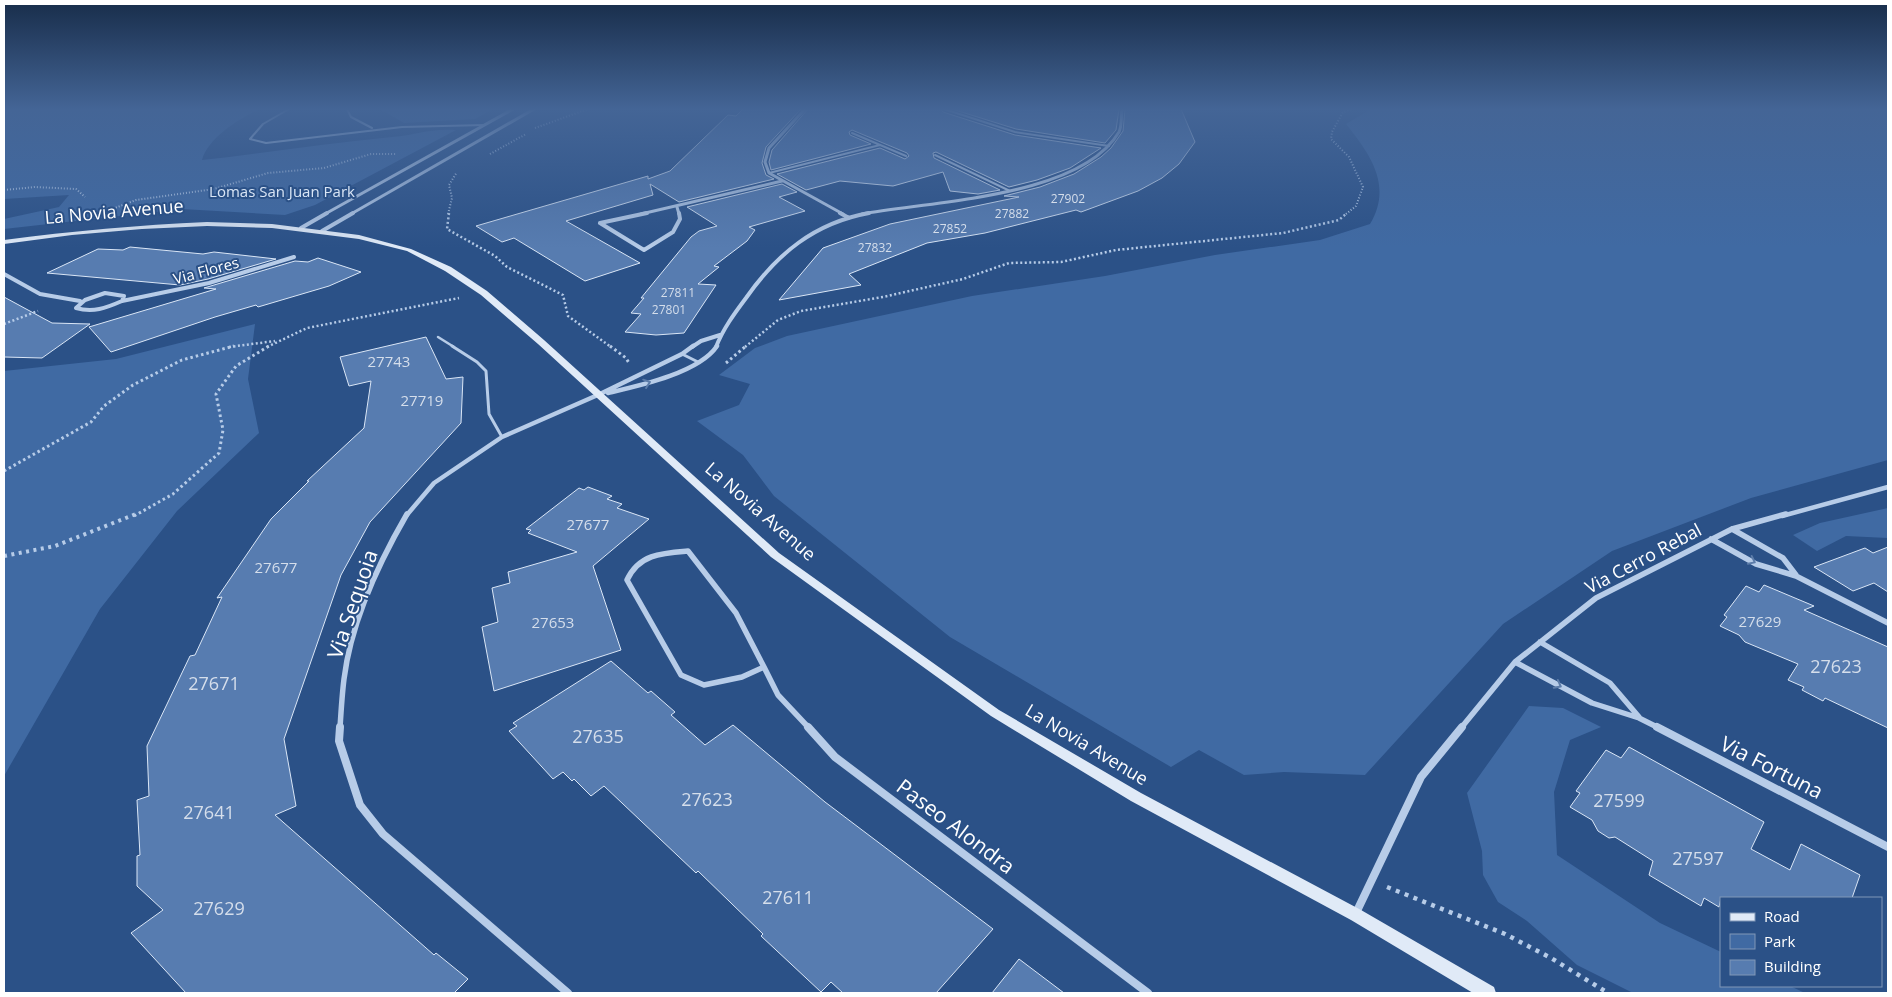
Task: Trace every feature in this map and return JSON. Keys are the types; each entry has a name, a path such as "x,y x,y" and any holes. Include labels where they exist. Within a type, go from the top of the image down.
{"main road":[{"name":"La Novia Avenue","path":"4,242 72,233 207,224 301,228 359,237 409,250 448,269 484,293 600,394 775,555 995,713 1136,797 1356,915 1488,993"}],"street":[{"path":"322,231 452,156"},
{"path":"767,156 765,162 769,173 849,218"},
{"path":"600,394 646,385 698,362 716,348 720,335 763,273 799,239 849,218 892,208 954,203 1010,191 1068,171 1099,156"},
{"path":"301,228 428,157"},
{"path":"677,207 680,219 673,232 644,250 600,223 677,207 782,180"},
{"name":"Via Flores","path":"80,301 76,308 87,311 107,308 122,301 209,283 294,257"},
{"name":"Via Flores","path":"4,274 22,286 40,294 80,301 92,296 118,293 124,296 122,301"},
{"path":"600,394 682,354 701,341 720,335"},
{"name":"Via Sequoia","path":"568,993 383,834 360,805 340,741 346,668 360,617 389,546 408,512 434,483 502,436 600,394"},
{"name":"Via Cerro Rebal","path":"1356,915 1421,777 1515,662 1596,598 1732,529 1888,486"},
{"path":"1732,529 1782,558 1796,576"},
{"path":"1711,539 1756,564 1796,576 1888,623"},
{"name":"Paseo Alondra","path":"764,667 742,677 704,685 681,675 627,580 630,568 643,559 658,553 688,551 736,612 764,667 778,695 835,757 1148,993"},
{"name":"Via Fortuna","path":"1540,642 1610,683 1639,718"},
{"name":"Via Fortuna","path":"1515,662 1592,703 1639,718 1888,847"}],"lane":[{"path":"769,173 838,156"},
{"path":"936,156 1010,191"},
{"path":"438,338 477,362 486,371 487,413 492,426 502,436"},
{"path":"682,354 698,362"}],"path":[{"path":"72,233 84,222 103,211 136,200 214,190 268,173 324,168 366,156"},
{"path":"413,156 428,157"},
{"path":"723,365 778,320 801,311 883,297 963,279 1008,263 1061,262 1116,250 1282,233 1339,220 1356,206 1363,187 1348,156"},
{"path":"461,167 449,185 454,198 446,220 447,229 495,256 508,266 563,296 568,316 626,358 636,375"},
{"path":"4,190 35,187 76,189 86,197"},
{"path":"4,556 63,543 130,518 173,494 219,453 223,430 216,394 236,366 278,340 308,328 484,293"},
{"path":"4,471 92,422 104,406 132,386 182,360 242,344 278,340"},
{"path":"1372,882 1468,916 1544,953 1585,981 1608,993"}],"green space":[{"name":"Lomas San Juan Park","path":"4,156 204,156 202,160 237,156 408,156 315,205 285,215 182,209 4,229 4,219 59,207 69,195 4,199"},
{"path":"1368,156 1888,156 1888,460 1751,498 1612,551 1503,624 1365,775 1284,772 1244,775 1199,750 1171,767 950,637 774,496 743,455 697,421 739,405 750,384 719,375 755,348 787,336 972,296 1105,276 1215,255 1320,240 1370,224 1377,210 1379,184 1376,171"},
{"path":"255,324 248,379 259,433 177,511 100,609 4,776 4,371 116,359"},
{"path":"1888,508 1888,538 1846,536 1817,551 1793,535 1820,523"},
{"path":"1529,706 1563,708 1601,727 1570,740 1554,792 1557,855 1660,923 1720,952 1720,987 1792,987 1805,993 1633,993 1577,965 1527,921 1498,902 1483,875 1482,851 1467,793"}],"building":[{"path":"686,156 764,156 762,163 766,175 774,179 679,202 650,184 653,195 566,221 640,263 585,281 514,238 502,242 476,226 648,176 648,179 670,171"},
{"path":"771,156 827,156 771,170 769,162"},
{"path":"850,156 897,156 905,159 909,156 934,156 934,158 1000,190 978,194 950,191 943,172 893,186 840,181 806,190 777,174"},
{"path":"943,156 1089,156 1070,168 1037,180 1009,187"},
{"path":"1185,156 1179,164 1162,178 1138,191 1081,212 1076,210 985,233 927,243 849,274 861,285 779,300 823,248 890,224 1019,197 1004,196 1040,187 1074,174 1101,157"},
{"path":"782,184 797,192 779,197 805,211 749,227 755,230 747,241 714,266 719,267 698,284 716,285 684,333 656,335 625,332 641,314 631,313 644,298 641,298 691,237 699,231 717,226 687,207"},
{"path":"130,247 203,254 214,252 276,259 208,279 180,285 47,273 98,249 123,250"},
{"path":"318,258 361,272 329,286 258,307 256,305 215,317 111,352 89,327 216,289 204,288 295,261 308,262"},
{"path":"4,297 52,323 90,324 42,358 4,357"},
{"path":"426,337 446,379 463,377 461,423 370,522 341,575 284,739 296,806 275,815 434,955 436,953 468,979 454,993 186,993 131,933 163,910 137,886 137,856 140,855 137,800 149,796 147,746 190,656 195,655 222,597 217,598 271,519 309,481 307,481 364,428 371,381 349,386 340,357"},
{"path":"588,487 612,496 607,499 622,504 617,508 649,519 593,566 621,650 494,691 482,627 498,622 492,588 510,583 508,572 577,552 528,533 531,530 526,529 579,488 584,490"},
{"path":"1888,547 1888,592 1874,583 1853,591 1814,567 1865,548 1873,553"},
{"path":"1764,585 1814,606 1804,610 1888,647 1888,728 1825,698 1823,701 1802,690 1804,687 1788,680 1798,664 1745,642 1739,635 1720,626 1727,617 1724,615 1746,586 1759,592"},
{"path":"611,661 648,693 651,691 675,712 671,715 705,745 733,725 825,802 993,929 936,993 843,993 831,982 821,992 761,936 763,934 698,871 696,873 604,786 591,796 574,779 572,781 563,772 553,779 509,731 517,726 513,723"},
{"path":"1629,747 1764,822 1751,849 1790,870 1801,844 1860,875 1852,897 1720,897 1719,907 1704,898 1701,906 1649,875 1653,861 1615,837 1609,838 1598,831 1592,820 1570,807 1580,793 1576,791 1606,750 1621,758"},
{"path":"1019,959 1064,993 992,993"}]}
